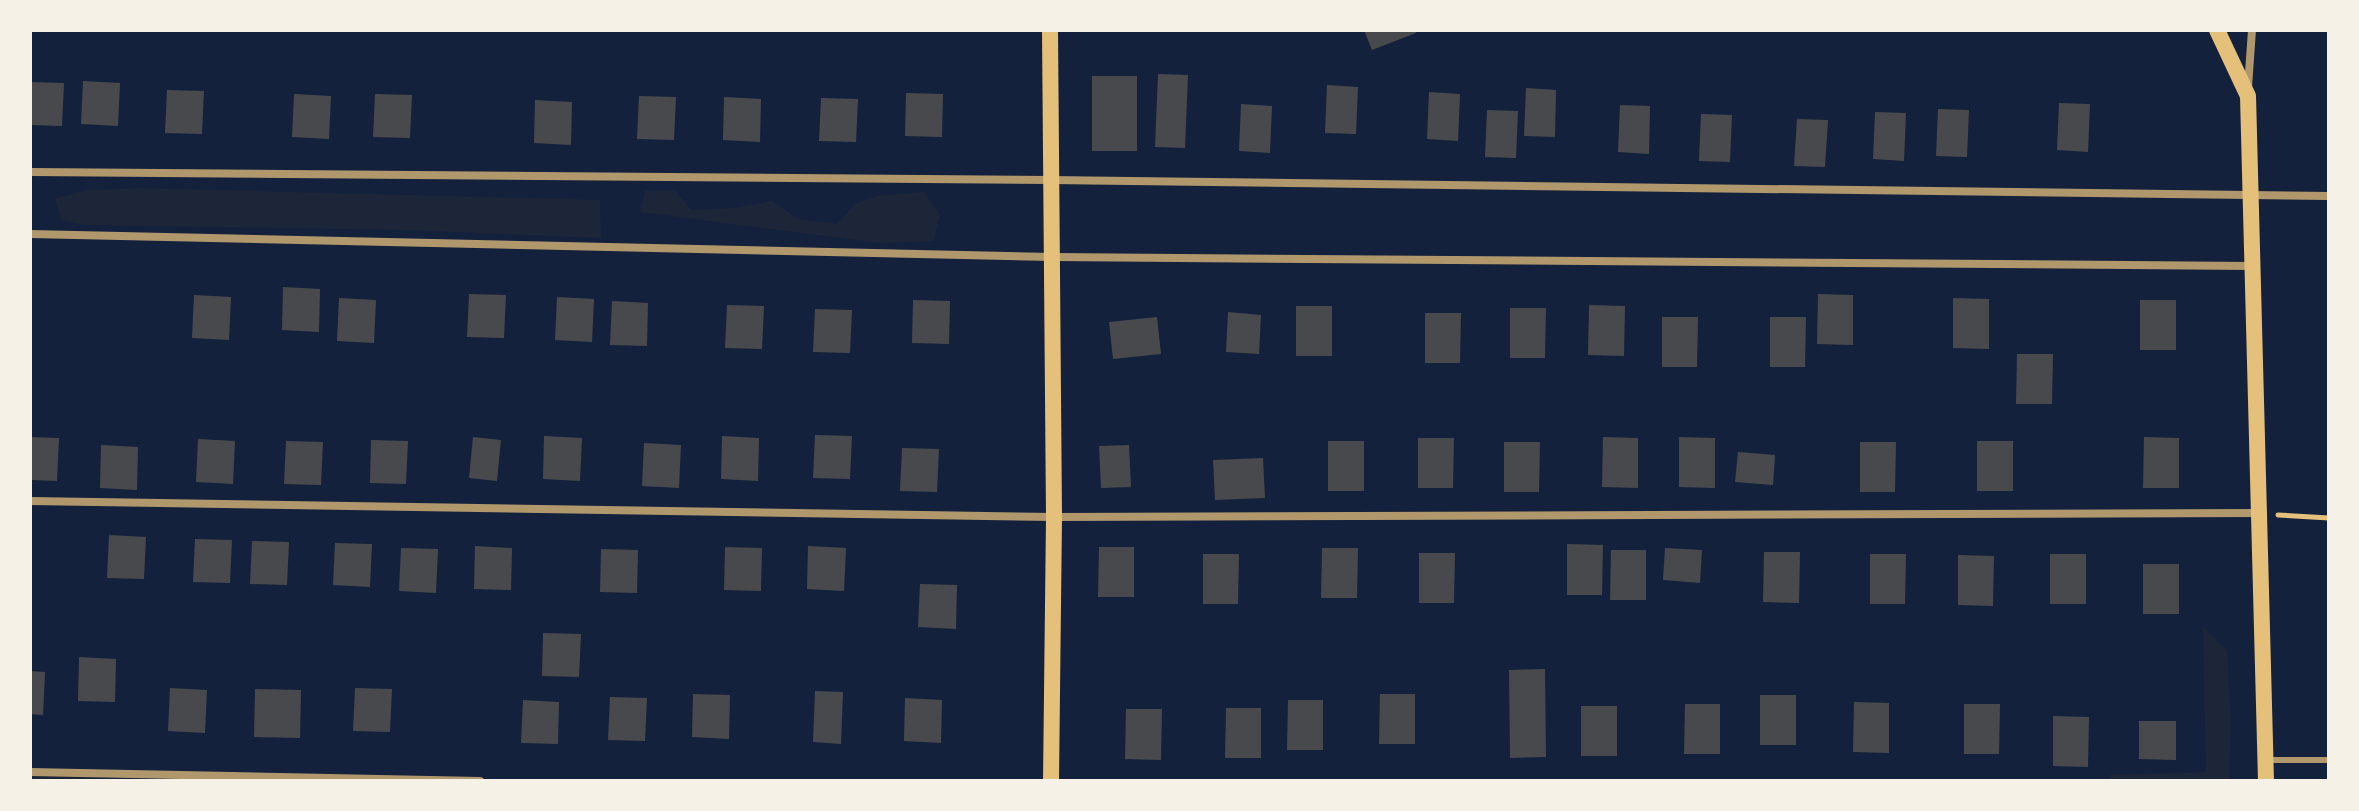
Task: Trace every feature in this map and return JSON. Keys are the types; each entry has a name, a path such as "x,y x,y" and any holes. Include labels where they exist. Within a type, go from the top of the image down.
{"main road":[{"path":"1050,30 1054,517 1051,781"},
{"path":"2217,30 2248,96 2266,781"}],"street":[{"path":"2248,96 2252,30"},
{"path":"30,172 1050,180 2329,196"},
{"path":"30,234 1052,257 2252,266"},
{"path":"30,501 1054,517 2259,513"},
{"path":"30,772 480,781"}],"lane":[{"path":"2265,760 2329,760"}],"path":[{"path":"2259,513 2329,518"}],"shaded area":[{"path":"140,188 600,200 601,238 407,230 86,225 61,220 55,198 90,190"},
{"path":"645,191 676,191 691,210 734,208 772,201 798,219 837,224 855,204 877,196 924,192 940,215 933,241 879,243 640,212"},
{"path":"2203,626 2227,651 2231,721 2229,781 2109,781 2110,775 2206,772"},
{"path":"30,775 212,781 30,781"}],"building":[{"path":"1364,30 1415,30 1416,33 1372,50"},
{"path":"1158,74 1188,75 1185,148 1155,147"},
{"path":"1092,76 1137,76 1137,151 1092,151"},
{"path":"83,81 120,83 118,126 81,124"},
{"path":"30,82 64,83 62,126 30,125"},
{"path":"1327,85 1358,87 1356,134 1325,133"},
{"path":"1526,88 1556,90 1555,137 1524,136"},
{"path":"167,90 204,91 202,134 165,133"},
{"path":"1429,92 1460,94 1458,141 1427,139"},
{"path":"906,93 943,94 942,137 905,136"},
{"path":"294,94 331,96 329,139 292,137"},
{"path":"375,94 412,95 410,138 373,137"},
{"path":"639,96 676,97 674,140 637,139"},
{"path":"724,97 761,99 760,142 723,140"},
{"path":"821,98 858,99 856,142 819,141"},
{"path":"535,100 572,102 571,145 534,143"},
{"path":"2059,103 2090,104 2088,152 2057,150"},
{"path":"1241,104 1272,106 1270,153 1239,151"},
{"path":"1620,105 1650,106 1649,154 1618,152"},
{"path":"1938,109 1969,110 1967,157 1936,156"},
{"path":"1487,110 1518,111 1516,158 1485,157"},
{"path":"1875,112 1906,113 1904,161 1873,159"},
{"path":"1701,114 1732,115 1730,162 1699,161"},
{"path":"1797,119 1828,120 1825,167 1794,166"},
{"path":"283,287 320,289 319,332 282,330"},
{"path":"469,294 506,295 504,338 467,337"},
{"path":"1818,294 1853,295 1853,345 1817,344"},
{"path":"194,295 231,297 229,340 192,338"},
{"path":"557,297 594,299 592,342 555,340"},
{"path":"339,298 376,300 374,343 337,341"},
{"path":"1953,298 1989,299 1989,349 1953,348"},
{"path":"913,300 950,301 949,344 912,343"},
{"path":"2140,300 2176,300 2176,350 2140,350"},
{"path":"612,301 648,303 647,346 610,345"},
{"path":"727,305 764,306 762,349 725,348"},
{"path":"1589,305 1625,306 1624,356 1588,355"},
{"path":"1296,306 1332,306 1332,356 1296,356"},
{"path":"1510,308 1546,308 1545,358 1510,358"},
{"path":"815,309 852,310 850,353 813,352"},
{"path":"1228,312 1261,315 1259,354 1226,352"},
{"path":"1425,313 1461,313 1460,363 1425,363"},
{"path":"1157,317 1161,354 1113,359 1109,322"},
{"path":"1662,317 1698,317 1697,367 1662,367"},
{"path":"1770,317 1806,317 1805,367 1770,367"},
{"path":"2017,354 2053,354 2052,404 2016,404"},
{"path":"815,435 852,436 850,479 813,478"},
{"path":"544,436 582,438 580,481 543,479"},
{"path":"722,436 759,438 758,481 721,479"},
{"path":"30,437 59,438 57,481 30,480"},
{"path":"473,437 501,440 497,481 469,478"},
{"path":"1603,437 1638,438 1638,488 1602,487"},
{"path":"1679,437 1715,438 1715,488 1679,487"},
{"path":"2144,437 2179,438 2179,488 2143,488"},
{"path":"1418,438 1454,438 1453,488 1418,488"},
{"path":"198,439 235,441 233,484 196,482"},
{"path":"371,440 408,441 406,484 370,483"},
{"path":"286,441 323,442 321,485 284,484"},
{"path":"1328,441 1364,441 1364,491 1328,491"},
{"path":"1977,441 2013,441 2013,491 1977,491"},
{"path":"1504,442 1540,442 1539,492 1504,492"},
{"path":"1860,442 1896,442 1895,492 1860,492"},
{"path":"644,443 681,445 679,488 642,486"},
{"path":"101,445 138,447 137,490 100,488"},
{"path":"1129,445 1131,487 1101,488 1099,446"},
{"path":"902,448 939,449 937,492 900,491"},
{"path":"1738,452 1775,455 1773,485 1735,482"},
{"path":"1263,458 1265,498 1215,500 1213,460"},
{"path":"109,535 146,537 144,579 107,578"},
{"path":"195,539 232,540 230,583 193,582"},
{"path":"252,541 289,542 287,585 250,584"},
{"path":"335,543 372,544 370,587 333,585"},
{"path":"1567,544 1603,545 1602,595 1567,595"},
{"path":"475,546 512,548 511,590 474,589"},
{"path":"808,546 846,548 844,591 807,589"},
{"path":"725,547 762,548 761,591 724,590"},
{"path":"1099,547 1134,547 1134,597 1098,597"},
{"path":"401,548 438,549 436,593 399,591"},
{"path":"1322,548 1358,548 1357,598 1321,598"},
{"path":"1665,548 1702,550 1700,583 1663,580"},
{"path":"601,549 638,550 637,593 600,592"},
{"path":"1611,550 1646,550 1646,600 1610,600"},
{"path":"1764,552 1800,552 1799,603 1763,602"},
{"path":"1419,553 1455,553 1454,603 1419,603"},
{"path":"1203,554 1239,554 1238,604 1203,604"},
{"path":"1870,554 1906,554 1905,604 1870,604"},
{"path":"2050,554 2086,554 2086,604 2050,604"},
{"path":"1958,555 1994,556 1993,606 1958,605"},
{"path":"2143,564 2179,564 2179,614 2143,614"},
{"path":"920,584 957,585 956,629 918,627"},
{"path":"543,633 581,634 579,677 542,676"},
{"path":"79,657 116,659 115,702 78,701"},
{"path":"1545,669 1546,757 1510,758 1509,670"},
{"path":"30,671 45,672 43,715 30,714"},
{"path":"170,688 207,690 205,733 168,731"},
{"path":"355,688 392,689 390,732 353,731"},
{"path":"255,689 301,690 300,738 254,737"},
{"path":"815,691 843,692 841,744 813,742"},
{"path":"693,694 730,695 729,739 692,737"},
{"path":"1380,694 1415,694 1415,744 1379,744"},
{"path":"1760,695 1796,695 1796,745 1760,745"},
{"path":"610,697 647,698 645,741 608,740"},
{"path":"905,698 942,700 941,743 904,741"},
{"path":"523,700 559,702 558,744 521,743"},
{"path":"1288,700 1323,700 1323,750 1287,750"},
{"path":"1854,702 1889,703 1889,753 1853,752"},
{"path":"1685,704 1720,704 1720,754 1684,754"},
{"path":"1964,704 2000,704 1999,754 1964,754"},
{"path":"1581,706 1617,706 1617,756 1581,756"},
{"path":"1226,708 1261,708 1261,758 1225,758"},
{"path":"1126,709 1162,709 1161,760 1125,759"},
{"path":"2053,716 2089,717 2088,767 2053,766"},
{"path":"2139,721 2176,721 2176,760 2139,759"}]}
